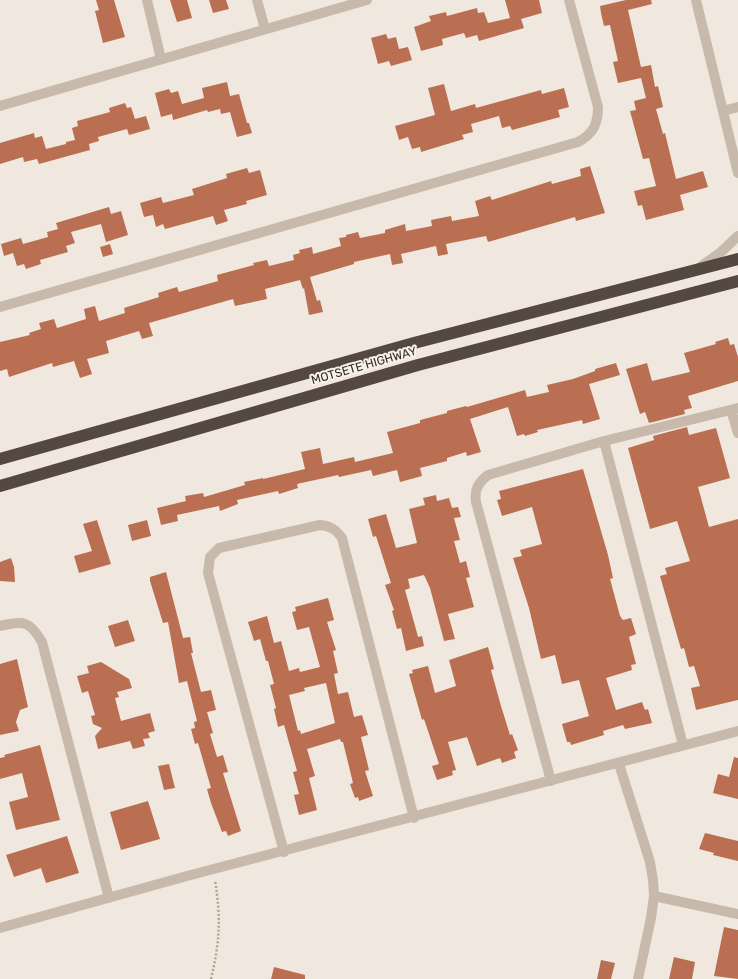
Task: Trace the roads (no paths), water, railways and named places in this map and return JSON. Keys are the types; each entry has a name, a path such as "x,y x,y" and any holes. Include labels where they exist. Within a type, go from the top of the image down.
{"highway":[{"name":"MOTSETE HIGHWAY","path":"0,459 414,343 738,259"},
{"name":"MOTSETE HIGHWAY","path":"0,486 418,365 738,281"}],"street":[{"path":"147,0 161,59"},
{"path":"257,0 265,29"},
{"path":"0,106 367,0"},
{"path":"0,307 571,144 588,137 598,119 598,107 570,0"},
{"path":"696,0 738,173"},
{"path":"723,111 738,107"},
{"path":"696,269 721,252 738,236"},
{"path":"551,781 475,494 480,481 488,475 604,441 735,409 738,433"},
{"path":"604,441 683,746"},
{"path":"284,852 208,573 210,557 219,548 320,525 334,528 338,533 344,546 414,818"},
{"path":"0,626 15,622 24,623 33,627 42,642 109,898"},
{"path":"0,928 738,731"},
{"path":"619,764 650,862 654,896 651,918 638,979"},
{"path":"654,896 738,914"}]}
